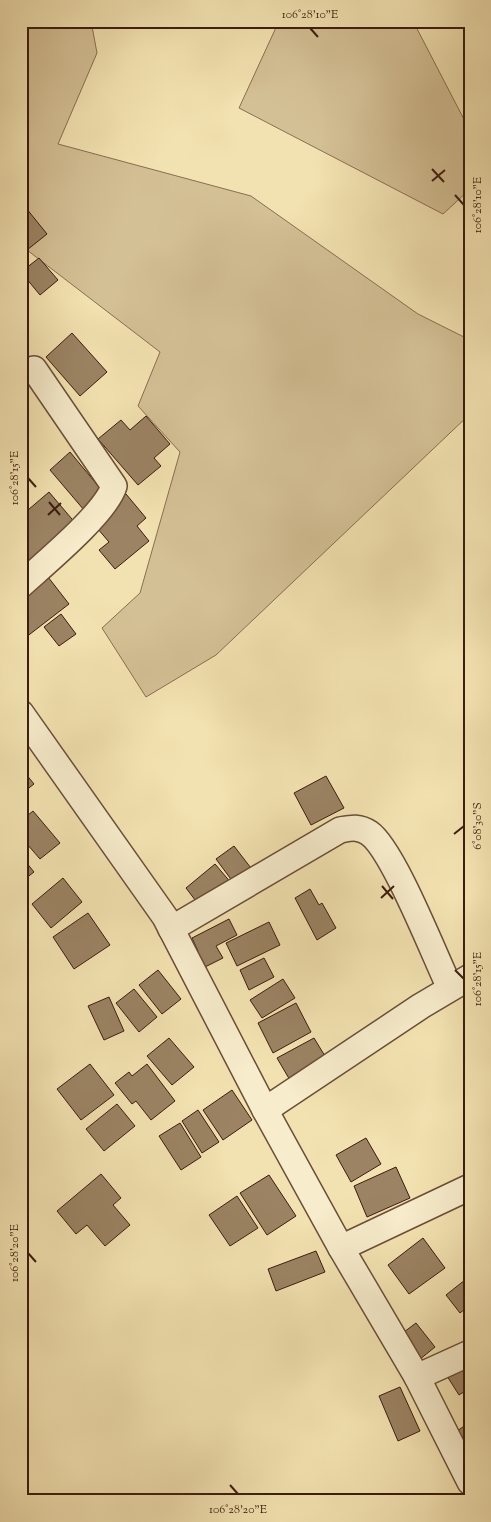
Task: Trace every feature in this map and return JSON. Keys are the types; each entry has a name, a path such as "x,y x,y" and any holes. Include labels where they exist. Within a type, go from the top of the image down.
{"street":[{"path":"21,585 86,525 111,493 114,486 34,369"},
{"path":"21,713 171,929 265,1110 341,1248 417,1377 470,1482"},
{"path":"171,929 340,830 358,827 370,833 387,854 460,983 265,1110"},
{"path":"341,1248 470,1187"},
{"path":"417,1377 470,1353"}],"shaded area":[{"path":"21,21 91,21 97,53 58,144 251,196 418,314 470,340 470,414 216,655 146,697 102,628 140,593 180,452 138,406 160,352 27,250 21,255"},
{"path":"279,21 413,21 470,131 470,189 443,214 239,108"}],"building":[{"path":"26,208 47,234 22,254 21,212"},
{"path":"39,258 58,280 40,295 21,272"},
{"path":"72,333 107,372 80,396 46,357"},
{"path":"146,416 170,444 154,458 161,466 138,485 98,439 121,420 130,430"},
{"path":"70,452 104,493 84,510 50,470"},
{"path":"49,492 77,525 21,572 21,516"},
{"path":"126,494 146,518 137,526 149,541 115,569 99,550 109,542 92,522"},
{"path":"48,577 69,604 21,641 21,598"},
{"path":"61,614 76,634 59,646 44,627"},
{"path":"21,768 34,784 21,794"},
{"path":"326,776 344,808 311,825 294,793"},
{"path":"33,811 60,843 40,859 27,844 21,849 21,821"},
{"path":"234,846 254,872 236,886 216,859"},
{"path":"21,856 34,872 21,882"},
{"path":"215,864 232,884 202,909 186,888"},
{"path":"63,878 82,902 51,928 32,904"},
{"path":"310,889 319,905 322,903 336,928 317,940 295,898"},
{"path":"88,913 110,945 74,969 53,937"},
{"path":"229,919 237,935 216,946 223,958 199,970 191,955 198,951 192,938"},
{"path":"269,922 280,945 237,966 226,943"},
{"path":"264,958 274,977 249,990 240,970"},
{"path":"158,970 181,999 162,1014 139,985"},
{"path":"283,979 295,998 262,1018 250,1000"},
{"path":"134,989 157,1017 139,1032 116,1003"},
{"path":"109,997 124,1031 104,1040 88,1006"},
{"path":"296,1003 311,1032 273,1053 258,1023"},
{"path":"169,1038 194,1067 172,1085 147,1056"},
{"path":"314,1038 331,1066 294,1087 277,1058"},
{"path":"90,1064 114,1095 81,1120 57,1089"},
{"path":"147,1064 175,1101 151,1120 136,1101 132,1104 115,1083 129,1072 132,1076"},
{"path":"232,1090 252,1120 223,1140 203,1110"},
{"path":"117,1104 135,1126 104,1151 86,1129"},
{"path":"198,1110 219,1142 202,1153 182,1121"},
{"path":"180,1123 201,1157 181,1170 159,1136"},
{"path":"366,1138 381,1164 351,1182 336,1155"},
{"path":"396,1167 410,1198 367,1217 354,1186"},
{"path":"101,1174 121,1198 113,1205 130,1225 105,1246 87,1225 76,1234 57,1211"},
{"path":"269,1175 296,1216 267,1235 240,1193"},
{"path":"237,1196 258,1228 230,1246 209,1215"},
{"path":"423,1238 445,1268 409,1294 388,1265"},
{"path":"316,1251 325,1272 276,1291 268,1269"},
{"path":"470,1276 470,1305 460,1313 446,1295"},
{"path":"416,1323 435,1347 419,1360 400,1335"},
{"path":"470,1362 470,1388 459,1395 447,1376"},
{"path":"400,1387 420,1431 398,1441 379,1396"},
{"path":"467,1424 470,1434 459,1442 453,1434"},
{"path":"470,1438 470,1452 463,1441"}]}
